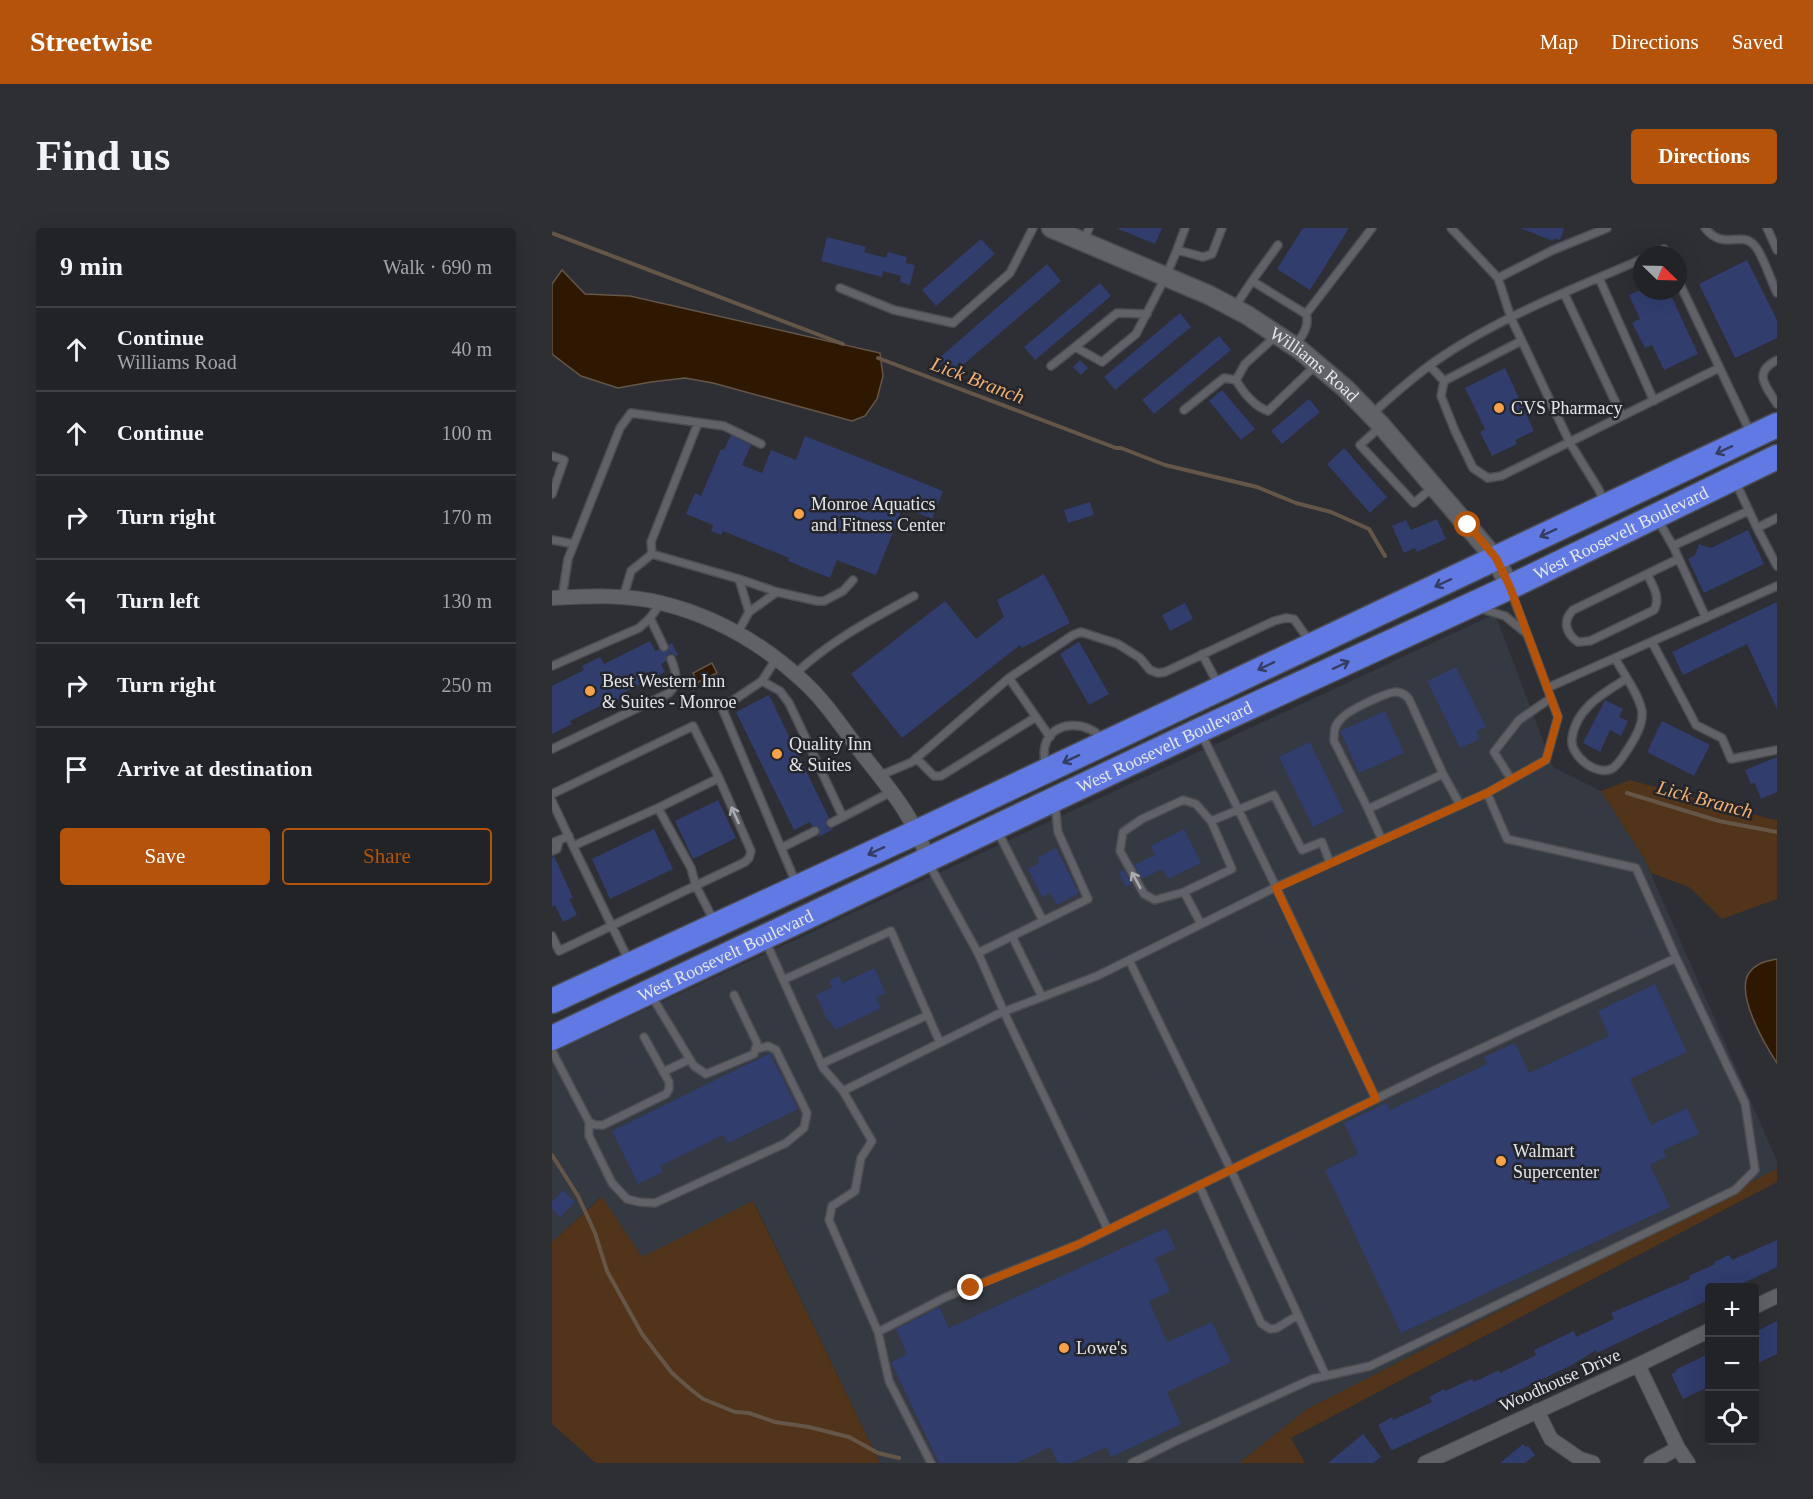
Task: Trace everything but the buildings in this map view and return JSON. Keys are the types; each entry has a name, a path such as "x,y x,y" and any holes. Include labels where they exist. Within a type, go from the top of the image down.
{"highway":[{"name":"West Roosevelt Boulevard","path":"552,1001 799,888 1777,424"},
{"path":"1700,493 1736,467 1777,443"},
{"name":"West Roosevelt Boulevard","path":"552,1038 1055,798 1510,587 1777,457"},
{"path":"552,1028 627,987 636,978 631,966"}],"street":[{"name":"Williams Road","path":"1051,228 1087,235 1234,308 1278,335 1317,364 1346,389 1376,420 1434,486 1496,558 1510,587"},
{"path":"557,598 623,598 661,603 738,632 795,674 817,696 891,792 917,832 927,859"},
{"path":"1759,1305 1777,1296"},
{"name":"Woodhouse Drive","path":"1425,1463 1638,1365 1705,1332"},
{"path":"1638,1365 1678,1448 1688,1463"},
{"path":"1536,1411 1551,1439 1580,1459 1593,1463"},
{"path":"1652,1463 1678,1448"}],"lane":[{"path":"840,288 894,310 953,323 1010,273 1034,228"},
{"path":"1075,347 1102,362 1136,334 1166,276 1185,228"},
{"path":"1177,250 1203,257 1212,254 1222,228"},
{"path":"1306,314 1372,228"},
{"path":"1450,228 1498,278 1511,318 1569,443 1599,490 1605,506"},
{"path":"1498,278 1553,250 1606,228"},
{"path":"1705,228 1713,238 1744,239 1755,245 1777,293"},
{"path":"1767,228 1777,250"},
{"path":"1234,308 1278,244"},
{"path":"1434,486 1414,504 1360,445 1401,388 1430,366 1485,332 1564,293 1633,263"},
{"path":"1599,278 1654,401"},
{"path":"1252,281 1306,314 1308,321 1305,331 1295,347"},
{"path":"1564,293 1622,416"},
{"path":"1687,299 1752,437"},
{"path":"1051,366 1117,313 1147,314"},
{"path":"1236,380 1245,363 1278,335"},
{"path":"1444,381 1521,340"},
{"path":"1777,360 1766,366 1762,380 1777,405"},
{"path":"1184,410 1224,378 1236,380 1259,408 1268,411 1317,364"},
{"path":"1430,366 1444,381"},
{"path":"1444,381 1441,396 1455,431 1473,468 1488,478 1501,476 1719,368"},
{"path":"557,598 568,559 620,428 631,413 724,426 761,444"},
{"path":"652,554 651,542 698,423"},
{"path":"552,456 564,460 552,494"},
{"path":"1734,477 1777,566"},
{"path":"1673,546 1749,511"},
{"path":"1656,515 1706,618"},
{"path":"1757,528 1777,518"},
{"path":"552,540 574,544"},
{"path":"652,554 777,592 824,601 843,591 853,580"},
{"path":"623,598 631,571 652,554"},
{"path":"1647,574 1657,594 1658,604 1654,610 1590,641 1578,642 1572,638 1567,630 1566,621 1573,610 1647,574 1678,559"},
{"path":"739,579 749,612"},
{"path":"1547,688 1777,586"},
{"path":"843,1091 1004,1012 1096,976 1276,888 1487,793 1546,760 1558,717 1510,587"},
{"path":"738,632 749,612 777,592"},
{"path":"795,674 822,650 855,628 914,596"},
{"path":"552,666 639,628 661,603"},
{"path":"1470,605 1488,613 1505,616 1527,634"},
{"path":"650,618 664,647"},
{"path":"879,776 912,762 1009,678 1081,632 1119,644 1140,658 1150,670 1158,673 1165,672 1274,621 1286,618 1294,619 1312,645"},
{"path":"1652,642 1696,725 1722,738 1731,759 1777,750"},
{"path":"1202,654 1220,688"},
{"path":"1615,658 1640,705 1641,724 1622,758 1613,768 1604,771 1594,768 1576,755 1572,746 1572,736 1586,710 1596,698 1626,680"},
{"path":"552,749 669,693 674,686 676,675 671,659"},
{"path":"776,659 762,681 722,708 799,888"},
{"path":"1009,678 1050,737"},
{"path":"762,681 780,691 789,703 843,817"},
{"path":"1382,840 1334,741 1334,730 1339,720 1347,713 1392,692 1405,694 1409,699 1443,774 1460,805"},
{"path":"1511,779 1494,752 1519,720 1551,698"},
{"path":"916,758 934,776 941,776 1036,717"},
{"path":"552,794 693,726 751,851 745,862 559,951 552,936"},
{"path":"1045,771 1045,746 1057,729 1079,726 1092,728 1099,733 1105,743"},
{"path":"1200,730 1376,1099"},
{"path":"1368,808 1443,774"},
{"path":"573,846 719,778"},
{"path":"831,823 891,792"},
{"path":"1132,1463 1301,1383 1370,1366 1735,1190 1755,1170 1745,1103 1636,868 1507,838 1487,793"},
{"path":"1211,821 1274,795 1302,850 1322,842 1330,863"},
{"path":"978,953 1088,899 1058,832 1055,798"},
{"path":"1183,800 1196,804 1211,821 1232,869 1184,892 1155,900 1144,894 1120,851 1123,832 1142,819 1183,800"},
{"path":"552,801 631,966"},
{"path":"658,808 691,868 696,886 717,926"},
{"path":"995,827 1042,921"},
{"path":"781,848 815,831"},
{"path":"552,851 557,849 556,842 569,836"},
{"path":"927,859 978,953 1108,1230"},
{"path":"1184,892 1201,924"},
{"path":"783,980 891,931 940,1043"},
{"path":"1012,936 1042,997"},
{"path":"764,937 821,1064 843,1091 872,1141 861,1158 855,1191 832,1206 828,1220 878,1332 889,1381 931,1463"},
{"path":"878,1332 946,1297 1077,1245 1376,1099 1676,958"},
{"path":"1129,960 1231,1170 1326,1376"},
{"path":"650,993 694,1066 706,1074 754,1054 756,1049 757,1043 734,995"},
{"path":"821,1064 928,1015"},
{"path":"589,1122 603,1125 666,1094 669,1082 644,1037"},
{"path":"552,1051 589,1122 589,1136 612,1183 627,1200 655,1203 786,1143 804,1128 807,1113 776,1050 768,1046 756,1049"},
{"path":"663,1072 690,1059"},
{"path":"1199,1185 1261,1323 1270,1329 1277,1328 1298,1315"}],"shaded area":[{"path":"562,270 585,294 630,296 880,353 883,376 877,399 865,416 852,421 713,383 685,378 618,388 581,376 552,354 552,284"},
{"path":"1495,614 1553,767 1601,791 1644,858 1777,1161 1777,1169 1307,1409 1239,1463 880,1463 754,1202 642,1257 601,1197 552,1242 552,1053"},
{"path":"712,663 717,673 698,682 693,673"},
{"path":"1630,780 1777,819 1777,899 1722,919 1689,887 1651,873 1644,858 1601,791"},
{"path":"1777,959 1777,1063 1753,1019 1746,993 1746,982 1749,973 1755,967"},
{"path":"1777,1169 1777,1182 1291,1438 1305,1463 1239,1463 1307,1409"},
{"path":"602,1197 642,1257 753,1201 880,1463 596,1463 552,1424 552,1242"}],"waterway":[{"name":"Lick Branch","path":"552,233 843,344"},
{"name":"Lick Branch","path":"878,358 1165,465 1257,487 1296,503 1331,512 1369,529 1385,556"},
{"name":"Lick Branch","path":"1627,793 1719,821 1777,832"},
{"path":"552,1155 578,1196 595,1233 607,1271 642,1334 672,1373 689,1388 703,1399 735,1412 749,1413 775,1422 809,1427 849,1437 878,1453 899,1458"}],"place":[{"name":"CVS Pharmacy","path":"1499,408"},
{"name":"Monroe Aquatics and Fitness Center","path":"799,514"},
{"name":"Best Western Inn & Suites - Monroe","path":"590,691"},
{"name":"Quality Inn & Suites","path":"777,754"},
{"name":"Walmart Supercenter","path":"1501,1161"},
{"name":"Lowe's","path":"1064,1348"}],"route":[{"path":"971,1288 1077,1245 1376,1099 1276,888 1487,793 1546,760 1558,717 1510,587 1496,558 1468,525"}]}
